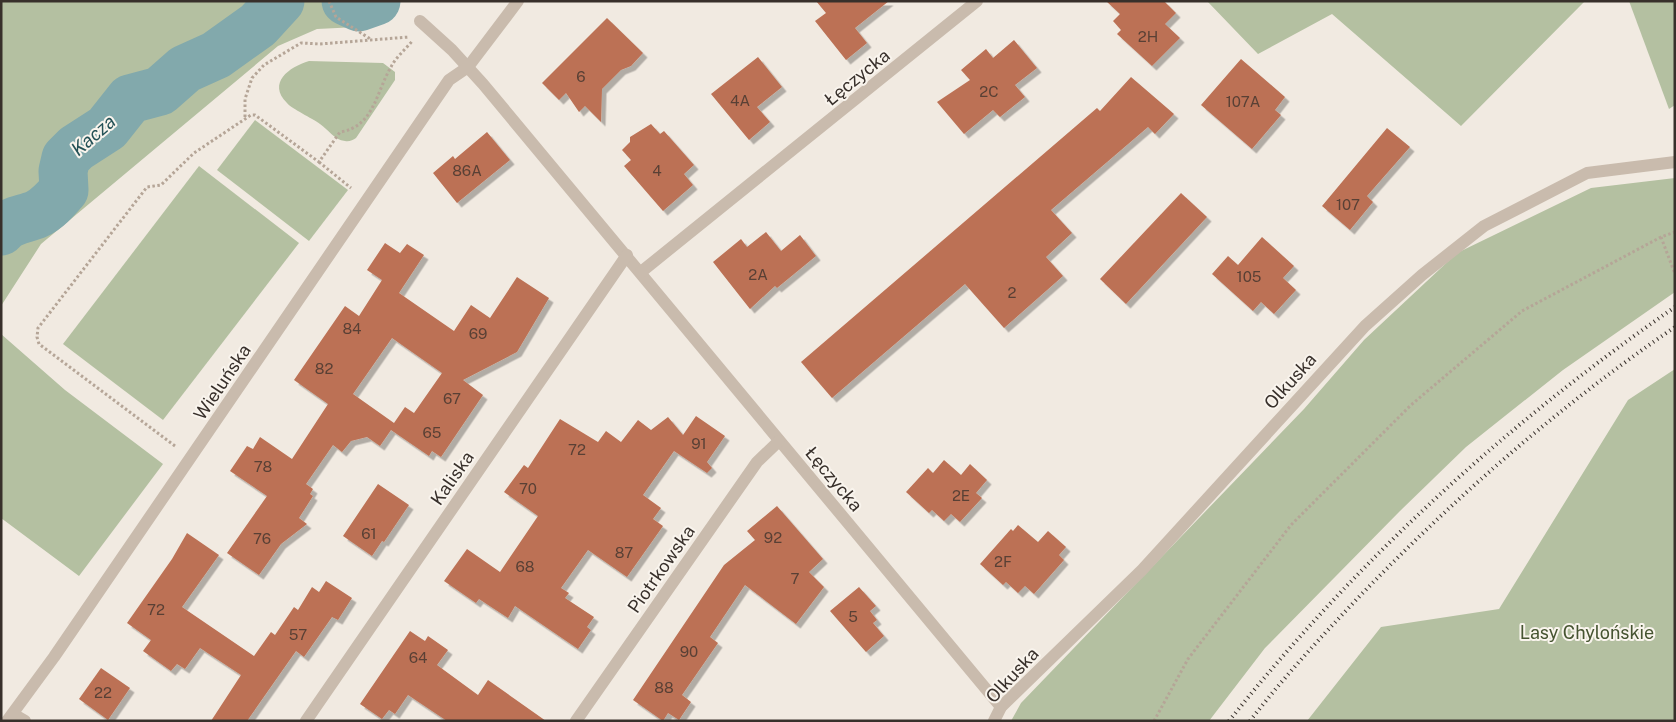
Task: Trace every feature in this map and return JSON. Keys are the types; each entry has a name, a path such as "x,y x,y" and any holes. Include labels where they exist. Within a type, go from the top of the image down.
{"street":[{"path":"468,67 518,1"},
{"name":"Łęczycka","path":"641,272 977,1"},
{"name":"Łęczycka","path":"420,21 468,67 641,272 1001,707"},
{"name":"Wieluńska","path":"10,717 191,458 449,80 468,67"},
{"name":"Olkuska","path":"994,721 1001,707 1142,570 1365,326 1422,275 1484,226 1587,173 1675,162"},
{"name":"Kaliska","path":"306,721 627,256"},
{"name":"Piotrkowska","path":"576,721 757,462 779,441"},
{"path":"10,717 25,721"}],"path":[{"path":"329,1 336,17 372,40"},
{"path":"246,117 245,99 252,78 264,65 279,54 301,43 320,44 416,37 391,67 374,108 351,130 340,132 319,162"},
{"path":"191,458 39,344 36,338 38,328 147,186 162,185 194,153 246,117 255,115 319,162 367,201"},
{"path":"1154,721 1188,659 1291,525 1411,404 1522,311 1661,237 1675,232"},
{"path":"1661,237 1675,274"}],"green space":[{"path":"1,1 401,1 378,26 317,29 278,46 41,244 1,306"},
{"path":"1207,1 1585,1 1461,126 1332,14 1258,54"},
{"path":"1629,1 1675,1 1675,105 1669,109"},
{"path":"309,61 383,63 395,72 395,80 355,139 346,141 338,139 320,124 287,103 281,96 279,89 283,77 294,67"},
{"path":"255,120 348,190 309,241 217,170"},
{"path":"199,166 299,243 163,420 63,344"},
{"path":"1675,178 1675,292 1563,370 1466,447 1265,648 1209,721 1011,721 1021,703 1304,409 1364,340 1457,253 1591,188"},
{"path":"1,334 65,390 163,464 79,576 1,518"},
{"name":"Lasy Chylońskie","path":"1675,369 1675,721 1307,721 1381,627 1499,609 1628,400"}],"building":[{"path":"816,1 889,1 855,28 867,43 846,60 815,21 826,13"},
{"path":"1106,1 1164,1 1176,13 1165,24 1180,38 1152,66 1117,34 1121,30 1113,21 1120,14"},
{"path":"607,18 643,53 631,66 621,70 602,89 601,122 585,106 579,112 566,93 559,100 542,83"},
{"path":"1014,40 1037,68 1015,85 1025,97 1000,117 993,110 964,134 937,102 970,80 961,70 986,49 993,58"},
{"path":"758,57 782,87 757,107 770,122 749,140 711,94"},
{"path":"1241,59 1285,97 1275,110 1281,115 1252,149 1201,105"},
{"path":"1131,77 1174,114 1155,134 1148,127 1051,210 1072,233 1046,257 1063,276 1004,328 965,284 832,398 801,362 1097,108 1100,111"},
{"path":"651,124 660,134 664,131 694,165 684,174 693,185 663,211 624,166 631,160 622,150 630,142 630,137"},
{"path":"1387,128 1410,147 1367,196 1373,202 1350,230 1322,206"},
{"path":"487,132 510,160 457,203 433,173 453,156 455,159"},
{"path":"1181,193 1207,217 1126,304 1100,279"},
{"path":"766,232 781,251 800,235 816,256 777,288 775,286 750,309 713,262 741,239 747,247"},
{"path":"1262,237 1294,266 1283,278 1296,290 1274,314 1261,302 1253,311 1212,274 1228,256 1238,265"},
{"path":"385,243 400,253 407,244 424,255 399,293 454,331 471,305 490,318 517,277 549,298 517,352 463,380 483,395 441,457 432,451 429,456 391,430 380,446 367,437 351,441 342,452 333,445 306,484 313,489 310,494 313,496 299,518 307,524 281,544 259,575 227,553 267,496 230,471 247,446 253,449 260,437 292,459 328,404 294,380 345,306 359,316 382,280 367,270","holes":["392,338 442,373 414,413 405,407 394,423 353,394"]},
{"path":"696,416 725,436 707,462 712,468 707,473 674,451 643,495 661,508 653,519 663,526 627,577 588,550 561,588 569,593 565,598 594,617 587,627 591,630 578,649 515,606 508,618 479,599 476,603 444,581 467,549 500,572 538,516 504,492 524,465 528,468 560,419 598,442 606,431 621,442 638,420 651,430 668,417 683,435"},
{"path":"944,460 961,475 970,464 987,480 976,493 982,498 960,522 951,514 944,521 932,510 929,513 906,492 928,468 933,473"},
{"path":"378,484 409,505 372,556 343,536"},
{"path":"777,506 823,559 809,572 824,587 796,624 745,585 710,637 718,643 682,695 691,702 679,720 668,713 663,721 633,700 724,565 755,540 747,531"},
{"path":"1018,525 1038,542 1048,531 1066,547 1059,555 1064,560 1034,594 1025,586 1018,593 1006,582 1003,585 980,564 1011,529 1013,531"},
{"path":"187,533 219,555 182,607 254,656 271,632 275,635 294,607 298,610 312,587 319,592 326,581 352,598 338,620 332,617 304,657 296,651 247,721 211,721 241,675 200,648 185,669 177,664 171,671 143,651 151,640 127,623 172,559"},
{"path":"859,587 876,606 870,611 877,620 873,623 884,636 866,652 830,611"},
{"path":"410,631 425,641 428,636 448,650 437,665 478,695 488,680 546,721 447,721 408,695 395,714 389,710 382,719 360,704"},
{"path":"101,668 130,688 108,720 79,699"}],"waterway":[{"name":"Kacza","path":"1,231 13,222 41,212 55,200 64,190 63,171 66,158 76,148 107,128 130,99 160,91 185,69 216,55 258,25 280,1"},
{"name":"Kacza","path":"346,1 359,7 376,1"}],"railway":[{"path":"1229,721 1329,605 1382,550 1437,498 1552,398 1675,307"},
{"path":"1250,721 1302,658 1357,599 1431,525 1549,421 1632,357 1675,327"}]}
